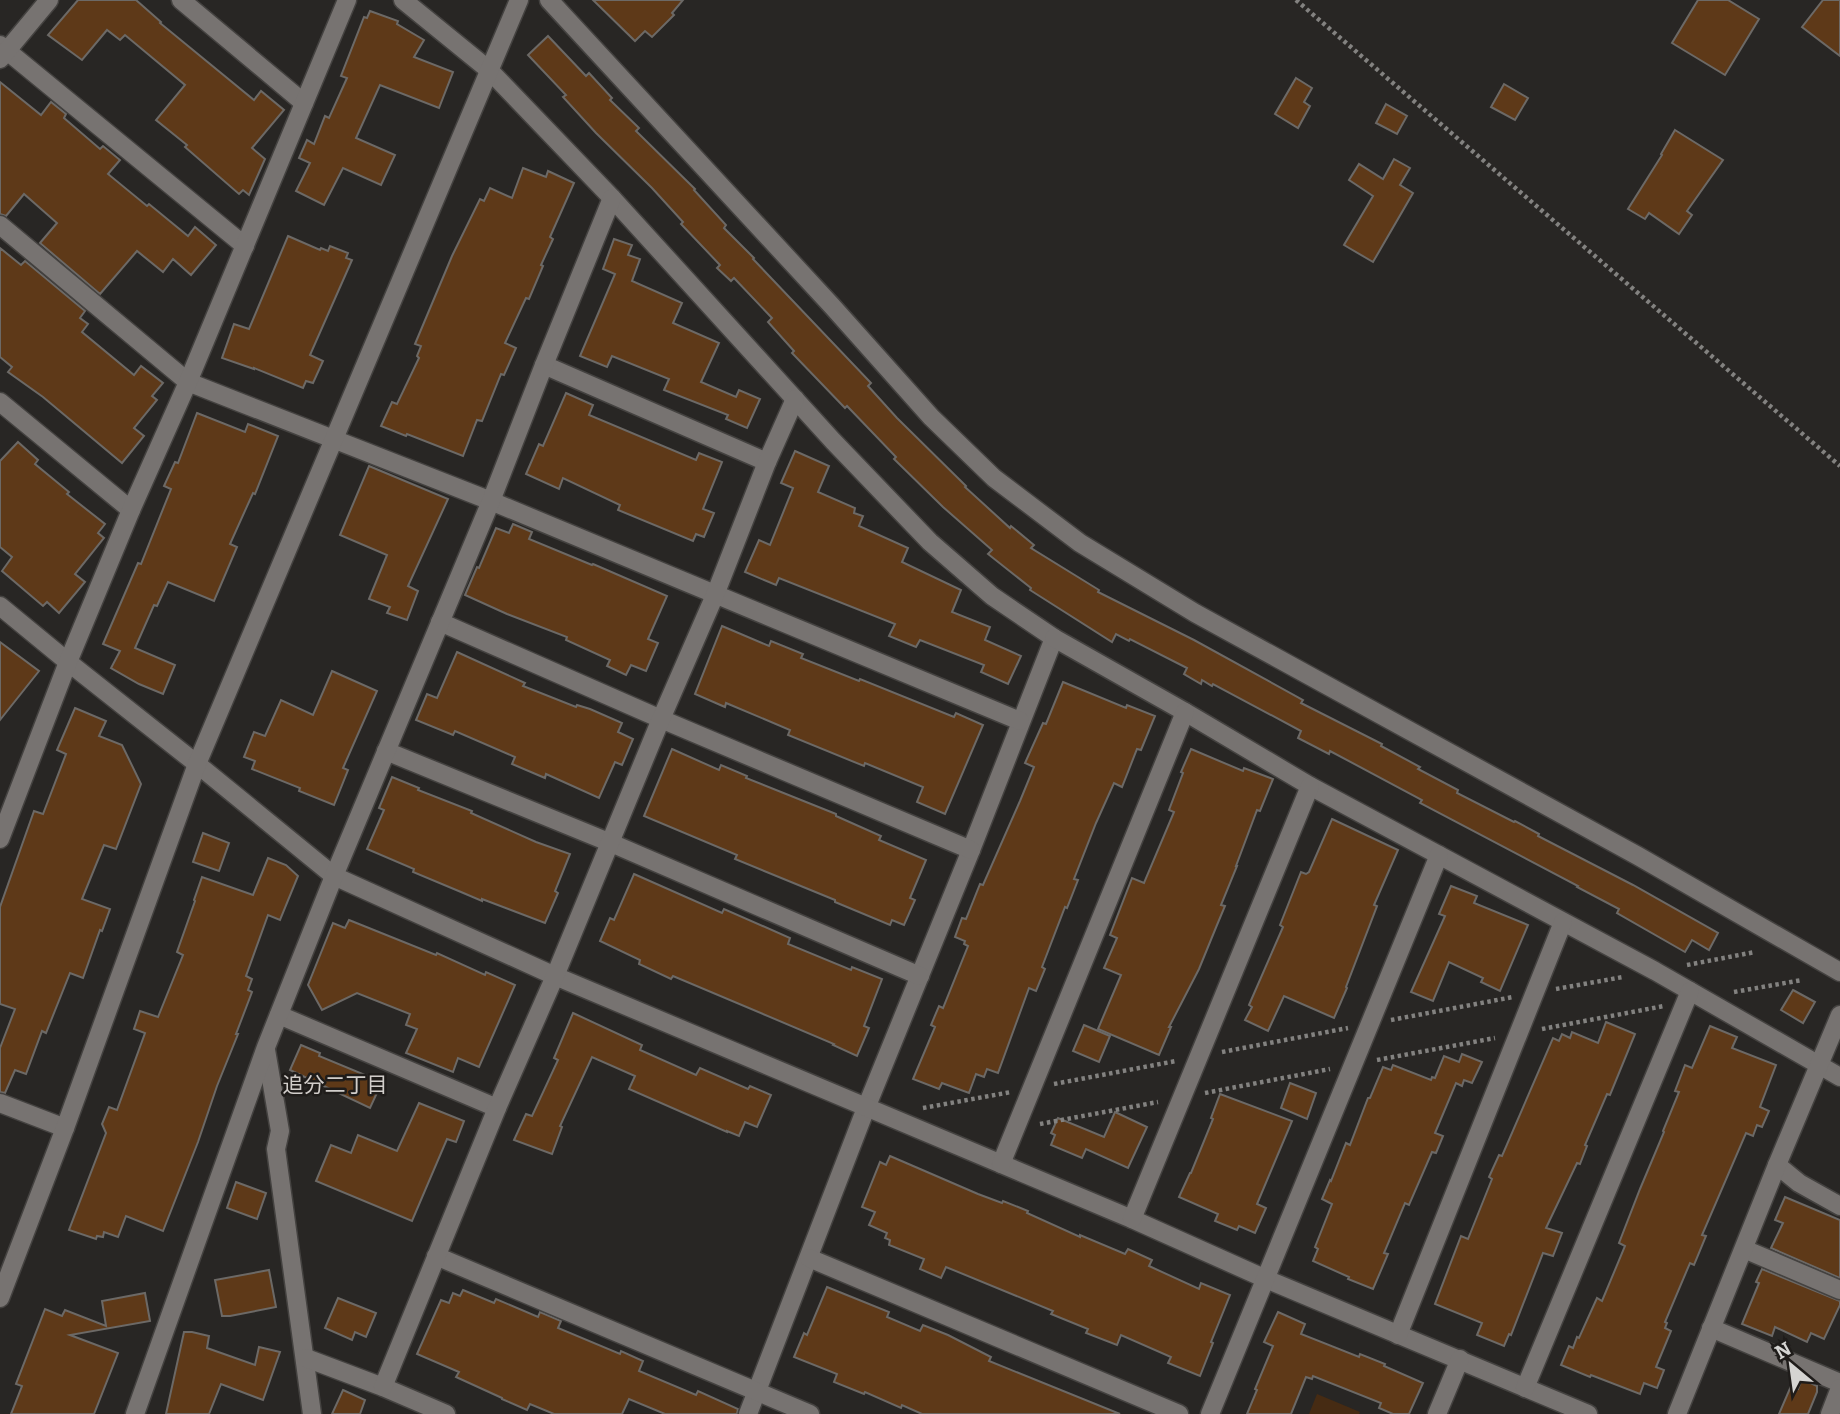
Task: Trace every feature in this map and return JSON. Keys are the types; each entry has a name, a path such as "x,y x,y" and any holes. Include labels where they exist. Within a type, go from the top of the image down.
{"street":[{"path":"49,0 2,51 245,246"},
{"path":"181,0 304,103"},
{"path":"0,839 7,798 188,383 347,0"},
{"path":"403,0 489,70 612,198 930,542 992,596 1054,639 1310,786 1655,971 1693,997 1840,1077"},
{"path":"0,1298 65,1128 197,764 519,0"},
{"path":"549,0 931,417 994,478 1080,543 1195,614 1638,856 1840,972"},
{"path":"135,1414 266,1046 612,198"},
{"path":"0,225 188,383 491,500 1020,721"},
{"path":"544,365 767,461"},
{"path":"383,1387 496,1108 555,976 795,399"},
{"path":"0,402 131,510"},
{"path":"0,606 334,876 555,976 1588,1414"},
{"path":"440,622 971,850"},
{"path":"748,1414 866,1108 1054,639"},
{"path":"1001,1164 1185,712"},
{"path":"386,751 611,843 920,976"},
{"path":"1132,1219 1310,786"},
{"path":"1210,1414 1439,855"},
{"path":"1398,1335 1563,922"},
{"path":"1525,1388 1693,997"},
{"path":"279,1015 496,1108"},
{"path":"1677,1414 1840,1015"},
{"path":"266,1046 280,1132 276,1149 312,1414"},
{"path":"0,1103 65,1128"},
{"path":"1777,1165 1799,1183 1840,1206"},
{"path":"1744,1249 1840,1290"},
{"path":"436,1256 810,1414"},
{"path":"809,1258 1179,1414"},
{"path":"1712,1328 1840,1386 1830,1414"},
{"path":"306,1358 446,1414"},
{"path":"1437,1414 1460,1359"}],"path":[{"path":"1296,0 1840,466"},
{"path":"913,1110 1755,952"},
{"path":"1016,1129 1693,997 1802,980"}],"shaded area":[{"path":"1317,1394 1360,1412 1309,1414"}],"building":[{"path":"78,0 136,0 254,100 261,91 284,110 252,148 265,159 249,195 243,190 239,194 156,120 185,85 125,35 120,40 107,30 82,60 48,35"},
{"path":"593,0 683,0 672,13 674,15 652,37 645,31 635,41"},
{"path":"1698,0 1728,0 1759,19 1725,75 1672,43"},
{"path":"1823,0 1840,0 1840,56 1802,27"},
{"path":"370,11 398,21 397,24 424,40 414,57 453,72 439,108 380,85 356,138 395,155 381,185 343,168 324,205 296,191 310,163 299,158 307,140 314,144 325,116 329,118 347,78 341,76 364,17 367,18"},
{"path":"548,36 586,76 589,73 612,98 610,100 639,128 636,131 695,189 726,225 724,228 871,383 868,386 897,418 965,487 1010,528 1011,526 1034,545 1031,548 1099,590 1098,592 1194,640 1303,700 1301,703 1382,744 1381,746 1420,767 1418,769 1458,790 1457,793 1515,821 1718,933 1709,950 1692,940 1685,952 1617,913 1619,909 1578,886 1420,803 1422,800 1330,751 1329,754 1298,738 1301,731 1213,684 1212,686 1202,680 1201,684 1184,674 1187,668 1130,639 1129,641 1116,634 1112,642 1030,590 1031,588 988,554 992,550 894,459 896,457 847,406 845,408 792,353 794,351 768,322 772,318 734,278 731,281 717,268 720,265 681,224 683,222 563,97 566,95 528,55"},
{"path":"1296,78 1312,88 1304,102 1310,106 1298,128 1275,114"},
{"path":"0,82 41,115 51,102 66,114 64,118 100,149 103,146 120,160 108,174 188,236 195,227 216,245 191,275 173,259 163,272 137,251 100,294 40,243 57,223 24,194 6,216 0,214"},
{"path":"1504,84 1528,98 1515,120 1491,107"},
{"path":"1386,104 1407,116 1397,134 1376,123"},
{"path":"1675,130 1723,160 1687,211 1692,215 1679,234 1649,213 1645,219 1628,209"},
{"path":"1394,159 1410,168 1400,185 1413,193 1373,262 1344,245 1373,196 1349,180 1359,164 1383,179"},
{"path":"523,168 546,177 548,171 574,183 550,237 553,239 529,299 526,298 505,343 516,348 504,375 501,374 482,421 477,420 463,456 381,426 392,402 397,404 419,358 417,356 421,346 415,344 452,256 480,199 484,201 490,188 512,198"},
{"path":"288,236 320,250 321,248 328,251 330,246 348,253 346,258 352,260 310,355 323,361 313,383 306,381 303,388 222,358 234,324 249,329"},
{"path":"614,239 632,245 628,255 640,259 632,281 682,303 673,323 719,343 701,382 736,397 739,390 760,399 747,428 726,419 728,415 664,390 669,379 612,356 607,367 580,356 615,274 603,269"},
{"path":"0,248 21,265 25,261 85,311 80,318 88,324 82,332 134,375 141,366 163,383 152,396 157,400 134,428 144,436 122,463 43,397 8,372 12,367 0,357"},
{"path":"566,393 593,405 589,415 696,460 699,453 722,462 703,509 714,513 704,537 696,534 693,541 618,510 620,505 563,478 559,489 526,474 539,444 543,446"},
{"path":"197,413 245,432 248,424 278,436 255,494 253,493 230,544 237,547 214,601 168,582 157,606 154,605 135,648 175,665 163,694 111,668 120,651 103,644 138,563 141,564 171,489 164,486 175,462 178,463"},
{"path":"18,442 38,460 35,464 105,524 98,533 104,538 75,574 85,582 59,613 47,602 43,606 2,571 12,557 0,547 0,461"},
{"path":"795,451 829,466 818,492 855,508 854,513 863,516 859,526 908,548 902,562 961,590 952,612 990,627 985,640 1021,656 1008,684 981,672 984,665 920,640 916,647 889,636 895,624 779,578 776,585 745,572 759,540 770,545 793,488 781,483"},
{"path":"369,466 448,499 408,586 418,591 407,620 387,613 390,607 369,599 387,555 340,535"},
{"path":"513,524 532,532 529,539 667,596 648,639 658,643 646,671 631,665 626,675 607,666 610,660 566,640 567,637 465,595 496,528 509,533"},
{"path":"722,626 769,646 771,641 803,654 801,658 859,681 860,679 954,717 956,713 983,725 945,814 917,802 923,787 788,735 790,730 726,703 725,707 695,694"},
{"path":"0,642 39,671 0,720"},
{"path":"457,652 525,683 523,686 622,723 618,732 633,739 622,765 615,762 599,798 546,774 545,778 512,764 515,757 455,731 453,735 416,720 427,694 437,698"},
{"path":"332,671 377,691 343,768 348,770 334,805 252,769 255,761 244,757 254,732 265,736 281,700 313,715"},
{"path":"1063,682 1126,708 1127,705 1155,716 1141,750 1137,749 1122,787 1114,783 1096,823 1074,879 1078,880 1042,967 1045,969 1036,991 1029,988 998,1073 987,1069 984,1077 976,1074 969,1093 942,1083 939,1089 913,1079 935,1027 931,1025 939,1006 943,1008 968,946 964,944 965,941 955,937 962,918 966,919 980,884 983,885 1020,801 1034,767 1025,763 1043,723 1046,724"},
{"path":"75,708 106,721 99,736 122,745 141,784 116,849 104,845 82,899 110,909 83,978 70,973 46,1033 42,1031 26,1074 15,1070 5,1093 0,1092 0,1048 15,1009 0,1004 0,907 34,811 43,814 66,754 57,750"},
{"path":"672,749 719,770 721,765 747,776 746,778 836,814 881,836 879,840 926,860 910,898 915,900 904,925 892,920 890,925 835,902 735,859 737,855 644,816"},
{"path":"1191,749 1243,771 1244,768 1273,779 1260,811 1257,810 1221,905 1225,906 1199,969 1169,1027 1159,1055 1098,1029 1121,975 1104,968 1117,938 1110,935 1132,878 1144,883 1174,812 1169,810"},
{"path":"392,777 536,842 570,854 545,923 482,901 367,849 384,810 379,808"},
{"path":"1332,819 1398,850 1374,905 1377,906 1334,1018 1284,996 1268,1031 1245,1020 1252,1007 1249,1005 1283,927 1280,925 1301,872 1309,872"},
{"path":"203,833 229,843 219,871 193,862"},
{"path":"268,858 286,865 298,876 280,920 268,915 246,976 252,979 248,990 252,992 163,1231 126,1216 118,1237 104,1232 103,1237 97,1236 96,1239 69,1230 106,1133 102,1124 109,1107 117,1110 145,1033 134,1029 140,1011 158,1017 183,955 177,952 202,877 253,895"},
{"path":"634,874 722,913 724,909 790,938 788,944 851,970 852,967 882,979 864,1026 869,1028 857,1056 673,976 671,979 639,964 640,960 600,941 610,918 614,920"},
{"path":"1451,886 1477,896 1474,903 1528,925 1500,991 1481,982 1483,978 1449,962 1433,1001 1411,992 1445,916 1439,914"},
{"path":"349,920 515,985 479,1067 458,1058 453,1072 406,1053 417,1029 406,1025 410,1014 357,993 322,1010 308,985 333,923 345,928"},
{"path":"1793,990 1815,1002 1803,1023 1781,1010"},
{"path":"573,1013 642,1045 640,1050 696,1075 700,1068 748,1089 750,1086 771,1095 757,1127 745,1122 739,1136 727,1132 629,1089 635,1076 592,1057 560,1126 562,1127 552,1154 514,1140 526,1114 532,1116 558,1060 554,1058"},
{"path":"1606,1022 1635,1034 1610,1095 1607,1094 1585,1145 1587,1146 1580,1164 1577,1163 1546,1228 1562,1233 1553,1256 1543,1253 1511,1335 1509,1334 1504,1346 1477,1335 1482,1323 1435,1304 1461,1236 1468,1239 1492,1179 1489,1177 1499,1155 1502,1156 1553,1038 1559,1041 1562,1034 1570,1038 1572,1032 1598,1043"},
{"path":"1084,1025 1110,1036 1099,1062 1073,1051"},
{"path":"1710,1026 1737,1037 1732,1048 1776,1065 1760,1107 1769,1111 1762,1127 1757,1125 1753,1136 1746,1133 1702,1235 1706,1236 1694,1265 1690,1263 1665,1322 1665,1328 1671,1331 1656,1367 1664,1370 1657,1388 1644,1383 1640,1394 1561,1365 1569,1346 1573,1348 1577,1337 1579,1338 1597,1298 1602,1301 1625,1246 1619,1243 1679,1092 1675,1091 1685,1065 1692,1068"},
{"path":"301,1045 320,1053 319,1056 382,1082 370,1108 290,1070"},
{"path":"1462,1054 1482,1062 1472,1083 1464,1080 1462,1086 1456,1083 1435,1133 1443,1136 1436,1153 1432,1152 1409,1205 1405,1203 1384,1253 1388,1254 1373,1289 1313,1261 1318,1249 1315,1247 1332,1204 1322,1199 1346,1143 1350,1145 1383,1067 1391,1070 1393,1065 1431,1080 1432,1077 1435,1078 1444,1056 1459,1062"},
{"path":"1290,1083 1316,1093 1307,1119 1281,1108"},
{"path":"1220,1094 1292,1121 1257,1204 1266,1208 1255,1233 1239,1226 1237,1230 1215,1221 1218,1214 1179,1197 1213,1119 1211,1118"},
{"path":"419,1103 464,1121 456,1142 447,1139 412,1221 316,1181 331,1145 351,1153 358,1135 397,1151"},
{"path":"1115,1112 1147,1127 1128,1168 1086,1149 1082,1158 1051,1145 1055,1135 1051,1133 1058,1118 1104,1137"},
{"path":"890,1156 978,1194 1028,1211 1027,1213 1080,1237 1125,1254 1128,1249 1152,1260 1149,1266 1199,1289 1201,1283 1230,1295 1200,1376 1168,1363 1171,1357 1121,1335 1117,1345 1086,1333 1088,1329 1051,1314 1053,1311 946,1267 941,1278 920,1269 924,1259 889,1245 890,1240 885,1238 887,1233 869,1225 875,1212 862,1207 880,1162 886,1165"},
{"path":"236,1182 266,1193 257,1219 227,1208"},
{"path":"1785,1197 1840,1220 1840,1278 1771,1248 1783,1223 1775,1220"},
{"path":"1762,1269 1840,1301 1824,1339 1811,1333 1807,1342 1775,1327 1772,1336 1742,1324"},
{"path":"269,1270 276,1307 222,1316 215,1280"},
{"path":"827,1287 889,1312 887,1317 920,1331 923,1325 948,1335 991,1357 989,1361 1120,1414 922,1414 834,1382 837,1374 794,1357 804,1333 807,1335"},
{"path":"463,1290 494,1303 496,1299 538,1317 540,1312 561,1321 558,1328 643,1361 639,1371 696,1395 698,1391 738,1409 737,1414 665,1414 629,1399 622,1414 554,1414 530,1404 527,1410 502,1399 456,1377 459,1372 417,1354 441,1300 449,1303 453,1293 460,1296"},
{"path":"145,1293 150,1321 70,1335 118,1353 94,1414 11,1414 22,1386 16,1384 45,1309 62,1316 65,1310 106,1326 102,1301"},
{"path":"338,1298 376,1313 366,1337 355,1332 352,1340 325,1328"},
{"path":"1278,1312 1305,1324 1301,1334 1359,1357 1360,1354 1385,1364 1384,1366 1423,1383 1409,1414 1393,1414 1379,1408 1381,1403 1313,1376 1312,1379 1306,1377 1291,1414 1247,1414 1273,1346 1264,1342"},
{"path":"184,1332 209,1336 207,1348 255,1365 259,1347 280,1352 263,1400 221,1384 209,1414 166,1414"},
{"path":"1802,1379 1817,1386 1808,1414 1779,1414 1791,1386 1798,1389"},
{"path":"343,1390 365,1400 360,1414 332,1414"}],"district":[{"name":"追分二丁目","path":"335,1085"}]}
